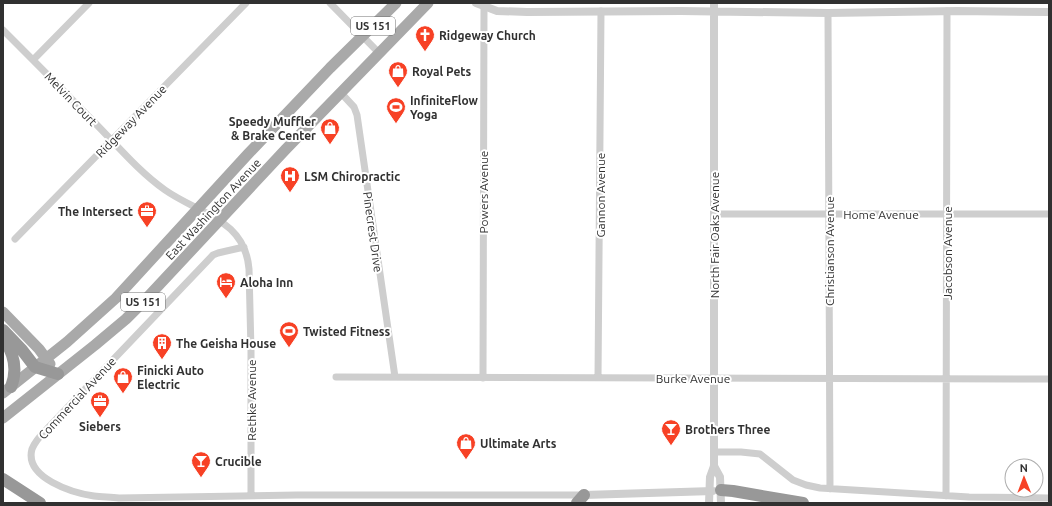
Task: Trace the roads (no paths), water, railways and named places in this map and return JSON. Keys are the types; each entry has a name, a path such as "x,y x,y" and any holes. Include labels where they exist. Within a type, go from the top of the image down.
{"highway":[{"path":"3,330 22,350 35,367 58,374"},
{"path":"3,338 12,353 16,371 7,390"},
{"path":"3,479 39,503"},
{"path":"721,490 803,503"}],"main road":[{"name":"East Washington Avenue","path":"7,390 67,342 116,298 292,108 396,3"},
{"name":"East Washington Avenue","path":"3,418 126,319 428,3"},
{"path":"3,312 34,344 58,374"},
{"path":"3,486 39,503"}],"street":[{"path":"33,60 89,3"},
{"name":"Ridgeway Avenue","path":"15,240 246,3"},
{"path":"330,3 379,53"},
{"name":"North Fair Oaks Avenue","path":"709,503 710,477 714,466 714,3"},
{"path":"480,5 497,11 828,13 947,11 1049,12"},
{"name":"Powers Avenue","path":"480,5 483,378"},
{"name":"Gannon Avenue","path":"598,378 601,11"},
{"name":"Jacobson Avenue","path":"946,496 947,11"},
{"name":"Christianson Avenue","path":"828,13 830,489"},
{"name":"Melvin Court","path":"3,30 111,141 152,180 175,196 219,221"},
{"name":"Pinecrest Drive","path":"341,93 354,106 357,115 395,377"},
{"name":"Home Avenue","path":"714,214 1049,214"},
{"name":"Rethke Avenue","path":"219,221 232,230 244,247 248,262 250,296 251,495"},
{"name":"Commercial Avenue","path":"244,247 213,255 37,440 31,455 32,461 36,470 46,479 76,492 94,496 118,498 251,495 580,499 721,490"},
{"name":"Burke Avenue","path":"336,377 1049,379"},
{"path":"714,452 755,452 760,454 793,480 806,485 830,489 989,498 1049,498"},
{"name":"North Fair Oaks Avenue","path":"714,466 720,477 721,503"}],"place":[{"name":"Ridgeway Church","path":"425,52"},
{"name":"Royal Pets","path":"398,88"},
{"name":"InfiniteFlow Yoga","path":"396,124"},
{"name":"Speedy Muffler & Brake Center","path":"330,145"},
{"name":"LSM Chiropractic","path":"290,193"},
{"name":"The Intersect","path":"147,228"},
{"name":"Aloha Inn","path":"226,299"},
{"name":"Twisted Fitness","path":"289,348"},
{"name":"The Geisha House","path":"162,360"},
{"name":"Finicki Auto Electric","path":"123,394"},
{"name":"Siebers","path":"100,418"},
{"name":"Brothers Three","path":"671,446"},
{"name":"Ultimate Arts","path":"466,460"},
{"name":"Crucible","path":"201,478"}]}
